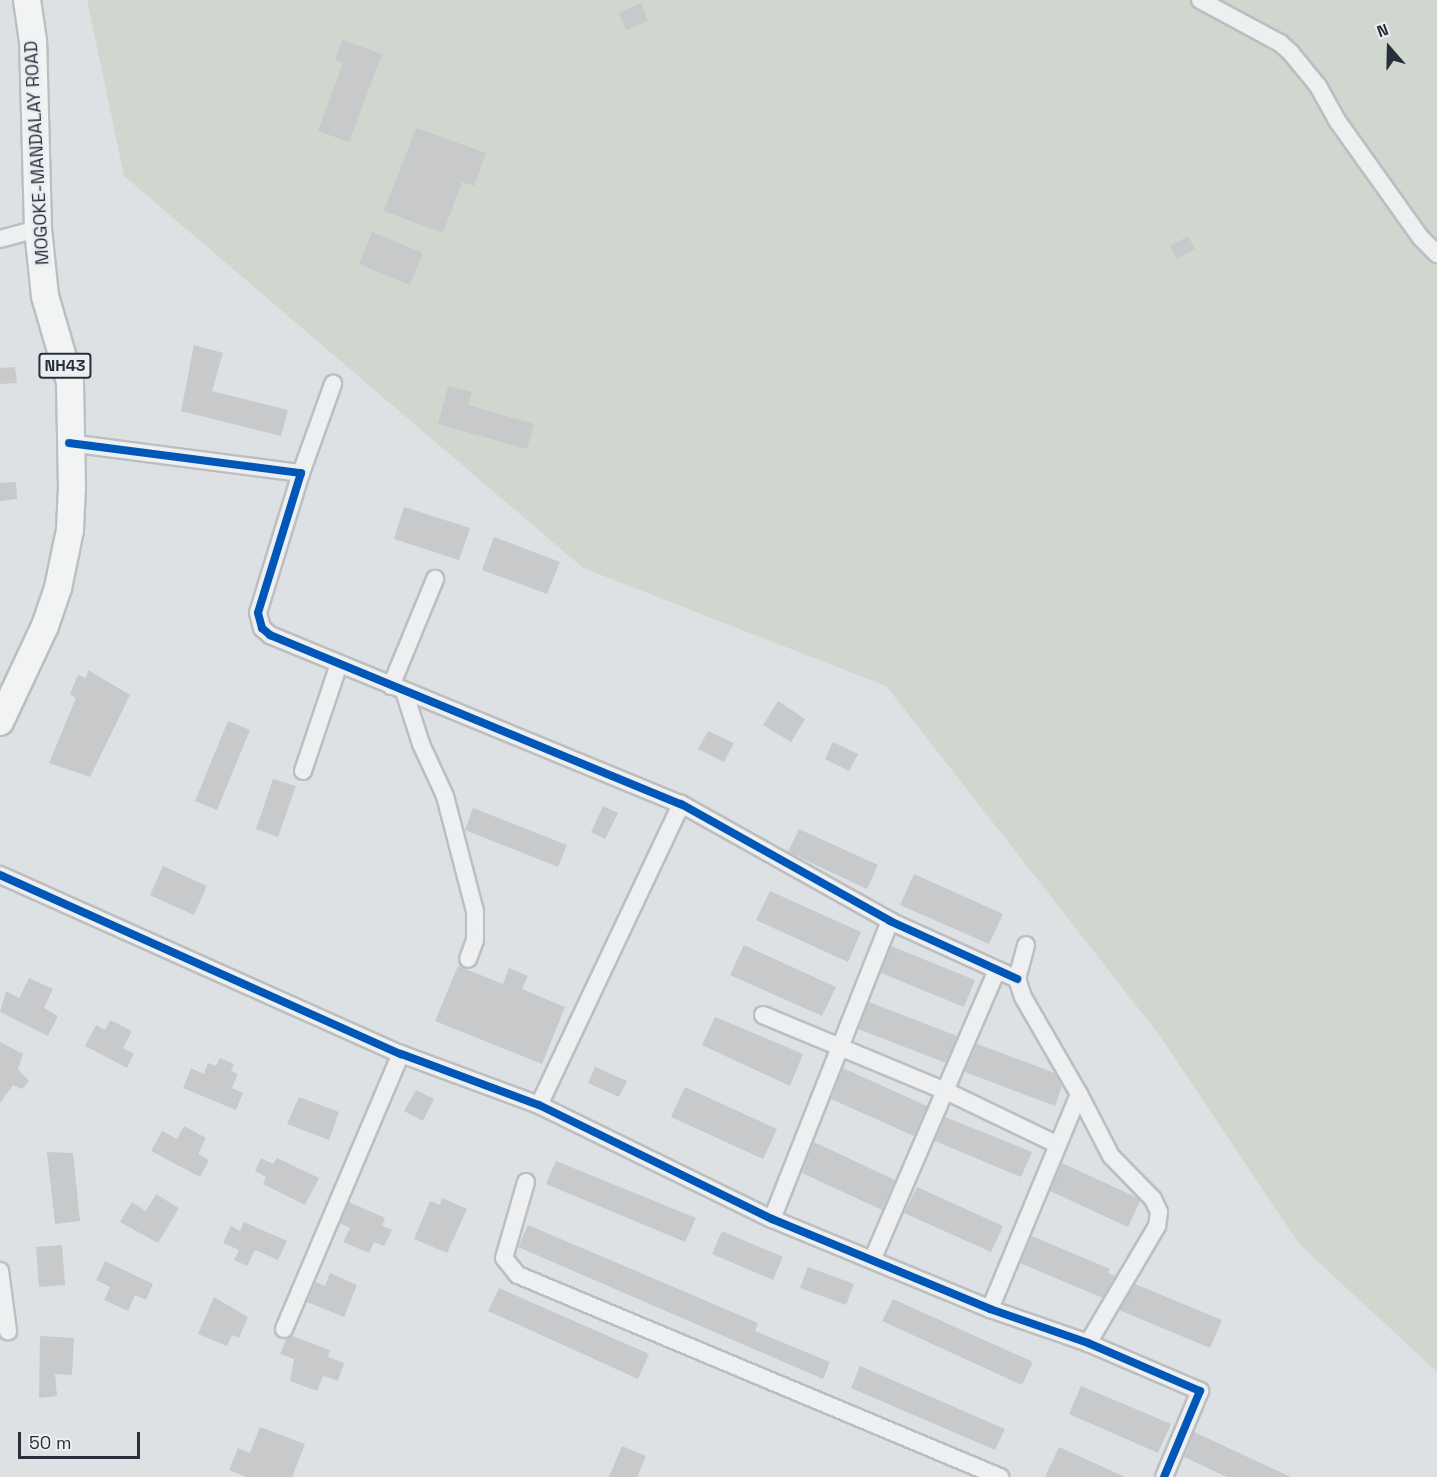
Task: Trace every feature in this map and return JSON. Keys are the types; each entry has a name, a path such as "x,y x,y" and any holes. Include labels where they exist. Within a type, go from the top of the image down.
{"highway":[{"name":"MOGOKE-MANDALAY ROAD","path":"1,719 45,626 58,588 70,530 70,382 45,296 38,229 33,41 27,0"}],"street":[{"path":"1200,0 1260,32 1291,53 1318,86 1336,119 1414,228 1437,254"},
{"path":"0,239 38,229"},
{"path":"333,384 301,473 258,613 259,622 270,635 681,804 890,921 996,973 1017,979"},
{"path":"69,443 301,473"},
{"path":"435,579 398,688 445,796 475,911 475,940 468,959"},
{"path":"303,771 339,664"},
{"path":"539,1105 681,804"},
{"path":"0,875 401,1054 539,1105 772,1219 873,1258 990,1309 1088,1343 1200,1391 1164,1477"},
{"path":"772,1219 839,1044 890,921"},
{"path":"1026,945 1017,979 1023,997 1079,1094 1111,1156 1153,1199 1159,1212 1157,1226 1088,1343"},
{"path":"873,1258 996,973"},
{"path":"763,1015 839,1044 946,1091 1056,1144"},
{"path":"284,1329 401,1054"},
{"path":"990,1309 1056,1144 1078,1104 1079,1094"},
{"path":"526,1182 504,1258 518,1275 1000,1477"},
{"path":"0,1271 8,1332"}],"shaded area":[{"path":"87,0 1437,0 1437,1372 1300,1245 1160,1036 886,686 583,568 124,176"}],"building":[{"path":"641,3 648,21 626,30 619,13"},
{"path":"342,40 382,54 349,142 318,131 343,63 335,60"},
{"path":"416,128 486,153 474,186 462,182 443,233 384,211"},
{"path":"372,232 423,253 410,285 359,264"},
{"path":"1188,236 1195,249 1177,259 1170,246"},
{"path":"194,345 223,353 212,391 288,410 281,436 181,411"},
{"path":"15,367 17,383 0,384 0,368"},
{"path":"448,386 472,392 468,405 534,424 527,449 438,424"},
{"path":"16,482 17,499 0,501 0,483"},
{"path":"404,507 470,528 459,560 394,539"},
{"path":"494,537 560,562 547,594 482,570"},
{"path":"88,670 130,695 90,777 49,763 76,698 70,694 78,675 86,678"},
{"path":"778,701 805,719 791,742 763,725"},
{"path":"228,721 250,730 217,810 195,801"},
{"path":"708,731 734,743 724,762 698,749"},
{"path":"833,742 858,754 849,771 825,759"},
{"path":"273,779 296,786 278,837 256,829"},
{"path":"603,806 618,813 605,839 591,832"},
{"path":"473,808 567,845 558,867 465,830"},
{"path":"799,829 878,865 867,889 788,852"},
{"path":"163,866 207,886 194,915 150,895"},
{"path":"914,874 1003,914 989,944 900,905"},
{"path":"770,891 861,932 848,962 756,920"},
{"path":"744,945 836,987 822,1016 730,975"},
{"path":"891,946 975,980 964,1007 881,973"},
{"path":"458,966 503,984 509,968 528,976 522,989 565,1007 542,1064 435,1021"},
{"path":"29,978 53,989 44,1008 58,1016 48,1036 0,1012 6,991 19,998"},
{"path":"869,1002 957,1036 946,1063 858,1029"},
{"path":"715,1017 803,1054 790,1086 702,1045"},
{"path":"110,1020 132,1031 123,1048 134,1054 127,1068 85,1046 96,1025 105,1030"},
{"path":"0,1042 23,1054 18,1069 29,1081 22,1089 13,1085 0,1103"},
{"path":"977,1044 1055,1073 1062,1086 1055,1106 965,1072"},
{"path":"220,1058 234,1064 231,1071 238,1074 232,1088 243,1093 236,1110 183,1088 191,1068 204,1074 208,1063 216,1066"},
{"path":"595,1067 627,1081 619,1097 588,1083"},
{"path":"843,1068 927,1106 914,1136 831,1099"},
{"path":"685,1087 777,1129 763,1159 671,1117"},
{"path":"416,1090 434,1099 423,1121 404,1111"},
{"path":"299,1097 339,1112 329,1140 287,1124"},
{"path":"945,1117 1032,1152 1021,1177 935,1141"},
{"path":"184,1126 206,1138 198,1154 209,1160 200,1177 151,1151 162,1131 177,1139"},
{"path":"814,1142 895,1180 882,1210 802,1173"},
{"path":"47,1152 73,1153 80,1221 55,1224"},
{"path":"261,1158 273,1164 277,1158 319,1178 305,1205 263,1184 266,1177 255,1171"},
{"path":"556,1161 696,1218 685,1242 546,1184"},
{"path":"1062,1163 1138,1198 1140,1201 1128,1227 1050,1191"},
{"path":"917,1187 1003,1226 991,1252 904,1213"},
{"path":"156,1194 179,1208 158,1243 120,1222 132,1202 146,1211"},
{"path":"442,1198 467,1209 447,1253 414,1239 430,1201 440,1205"},
{"path":"349,1202 385,1218 382,1226 392,1230 384,1246 374,1242 369,1253 343,1242 350,1228 340,1223"},
{"path":"244,1222 287,1241 278,1260 255,1250 247,1266 234,1260 239,1250 223,1243 231,1226 240,1231"},
{"path":"528,1225 758,1323 755,1331 830,1362 823,1379 518,1247"},
{"path":"722,1231 783,1257 773,1280 712,1254"},
{"path":"1032,1236 1110,1269 1108,1273 1115,1276 1103,1298 1020,1263"},
{"path":"62,1245 65,1285 39,1287 36,1247"},
{"path":"105,1261 153,1284 146,1300 135,1295 128,1311 104,1300 110,1287 96,1280"},
{"path":"808,1267 854,1284 846,1305 800,1288"},
{"path":"330,1273 357,1285 344,1317 307,1302 316,1282 325,1286"},
{"path":"1135,1284 1222,1320 1210,1348 1119,1310"},
{"path":"499,1288 649,1354 638,1379 488,1311"},
{"path":"214,1297 248,1317 239,1338 232,1335 227,1346 198,1334"},
{"path":"893,1299 1033,1362 1022,1385 882,1321"},
{"path":"40,1336 74,1338 72,1375 55,1374 57,1396 39,1398"},
{"path":"292,1336 330,1350 328,1357 344,1363 338,1381 323,1376 317,1391 290,1381 294,1359 280,1354 286,1339"},
{"path":"860,1366 1005,1429 995,1450 851,1388"},
{"path":"1081,1386 1171,1424 1158,1453 1069,1414"},
{"path":"260,1427 305,1444 292,1477 247,1477 229,1470 238,1448 250,1453"},
{"path":"1194,1432 1291,1477 1227,1477 1184,1457"},
{"path":"622,1446 646,1456 637,1477 609,1477"},
{"path":"1059,1447 1125,1477 1045,1477"}],"cycle path":[{"path":"69,443 301,473 258,613 262,628 270,635 681,804 890,921 1017,979"},
{"path":"0,875 401,1054 539,1105 772,1219 990,1309 1088,1343 1200,1391 1164,1477"}]}
